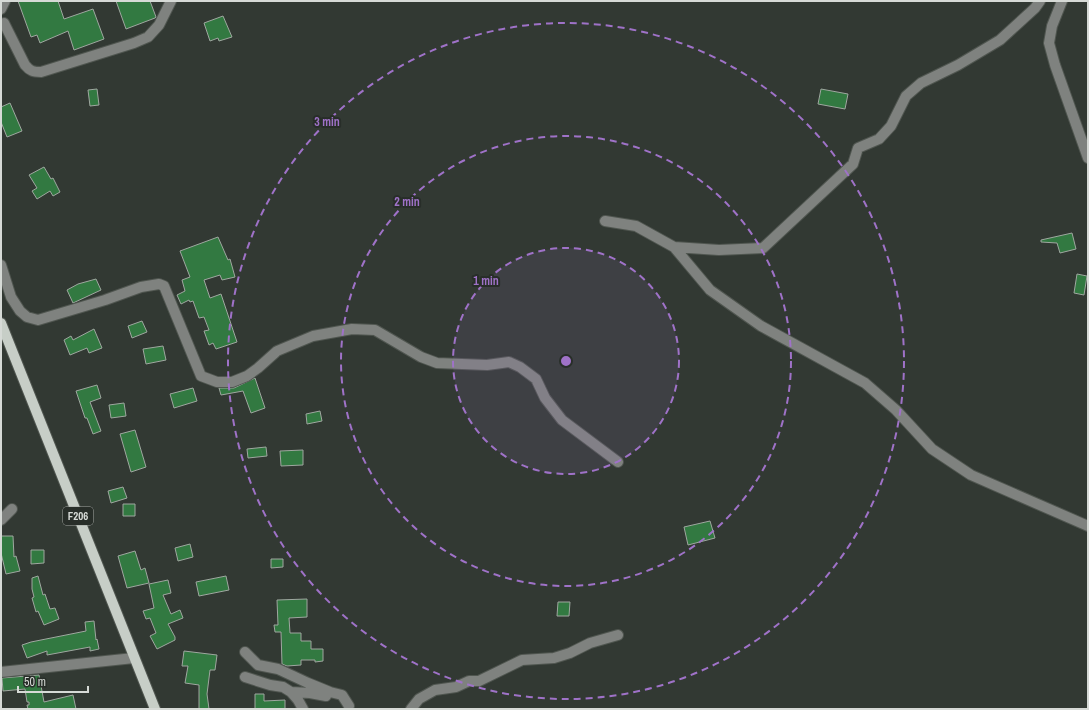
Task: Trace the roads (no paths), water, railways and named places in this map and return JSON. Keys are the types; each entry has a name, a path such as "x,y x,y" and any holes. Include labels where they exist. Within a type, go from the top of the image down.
{"main road":[{"name":"F206","path":"1,323 155,709"}],"street":[{"path":"1,8 5,1"},
{"path":"2,22 25,64 30,70 34,72 41,72 134,43 148,37 159,25 171,1"},
{"path":"605,221 636,226 674,246 718,250 763,248 853,164 858,148 879,139 890,126 906,96 921,83 958,65 1000,40 1035,8 1040,1"},
{"path":"1062,1 1052,26 1049,42 1055,65 1088,158"},
{"path":"674,246 710,290 761,326 865,383 896,410 932,449 970,475 1088,526"},
{"path":"1,265 11,297 20,311 27,317 38,320 105,300 141,287 159,284 164,286 201,376 217,382 232,382 247,376 277,351 289,345 313,336 352,328 375,330 421,357 437,363 486,365 509,362 520,367 536,379 545,398 562,420 618,462"},
{"path":"1,520 12,509"},
{"path":"411,709 420,699 435,690 456,687 469,681 479,681 522,660 554,658 570,653 590,643 618,635"},
{"path":"245,652 258,665 278,669 330,692 342,695 352,707"},
{"path":"1,672 134,658"},
{"path":"245,677 270,685 282,687 291,692 303,709"},
{"path":"291,692 310,693 340,699 352,707"}]}
